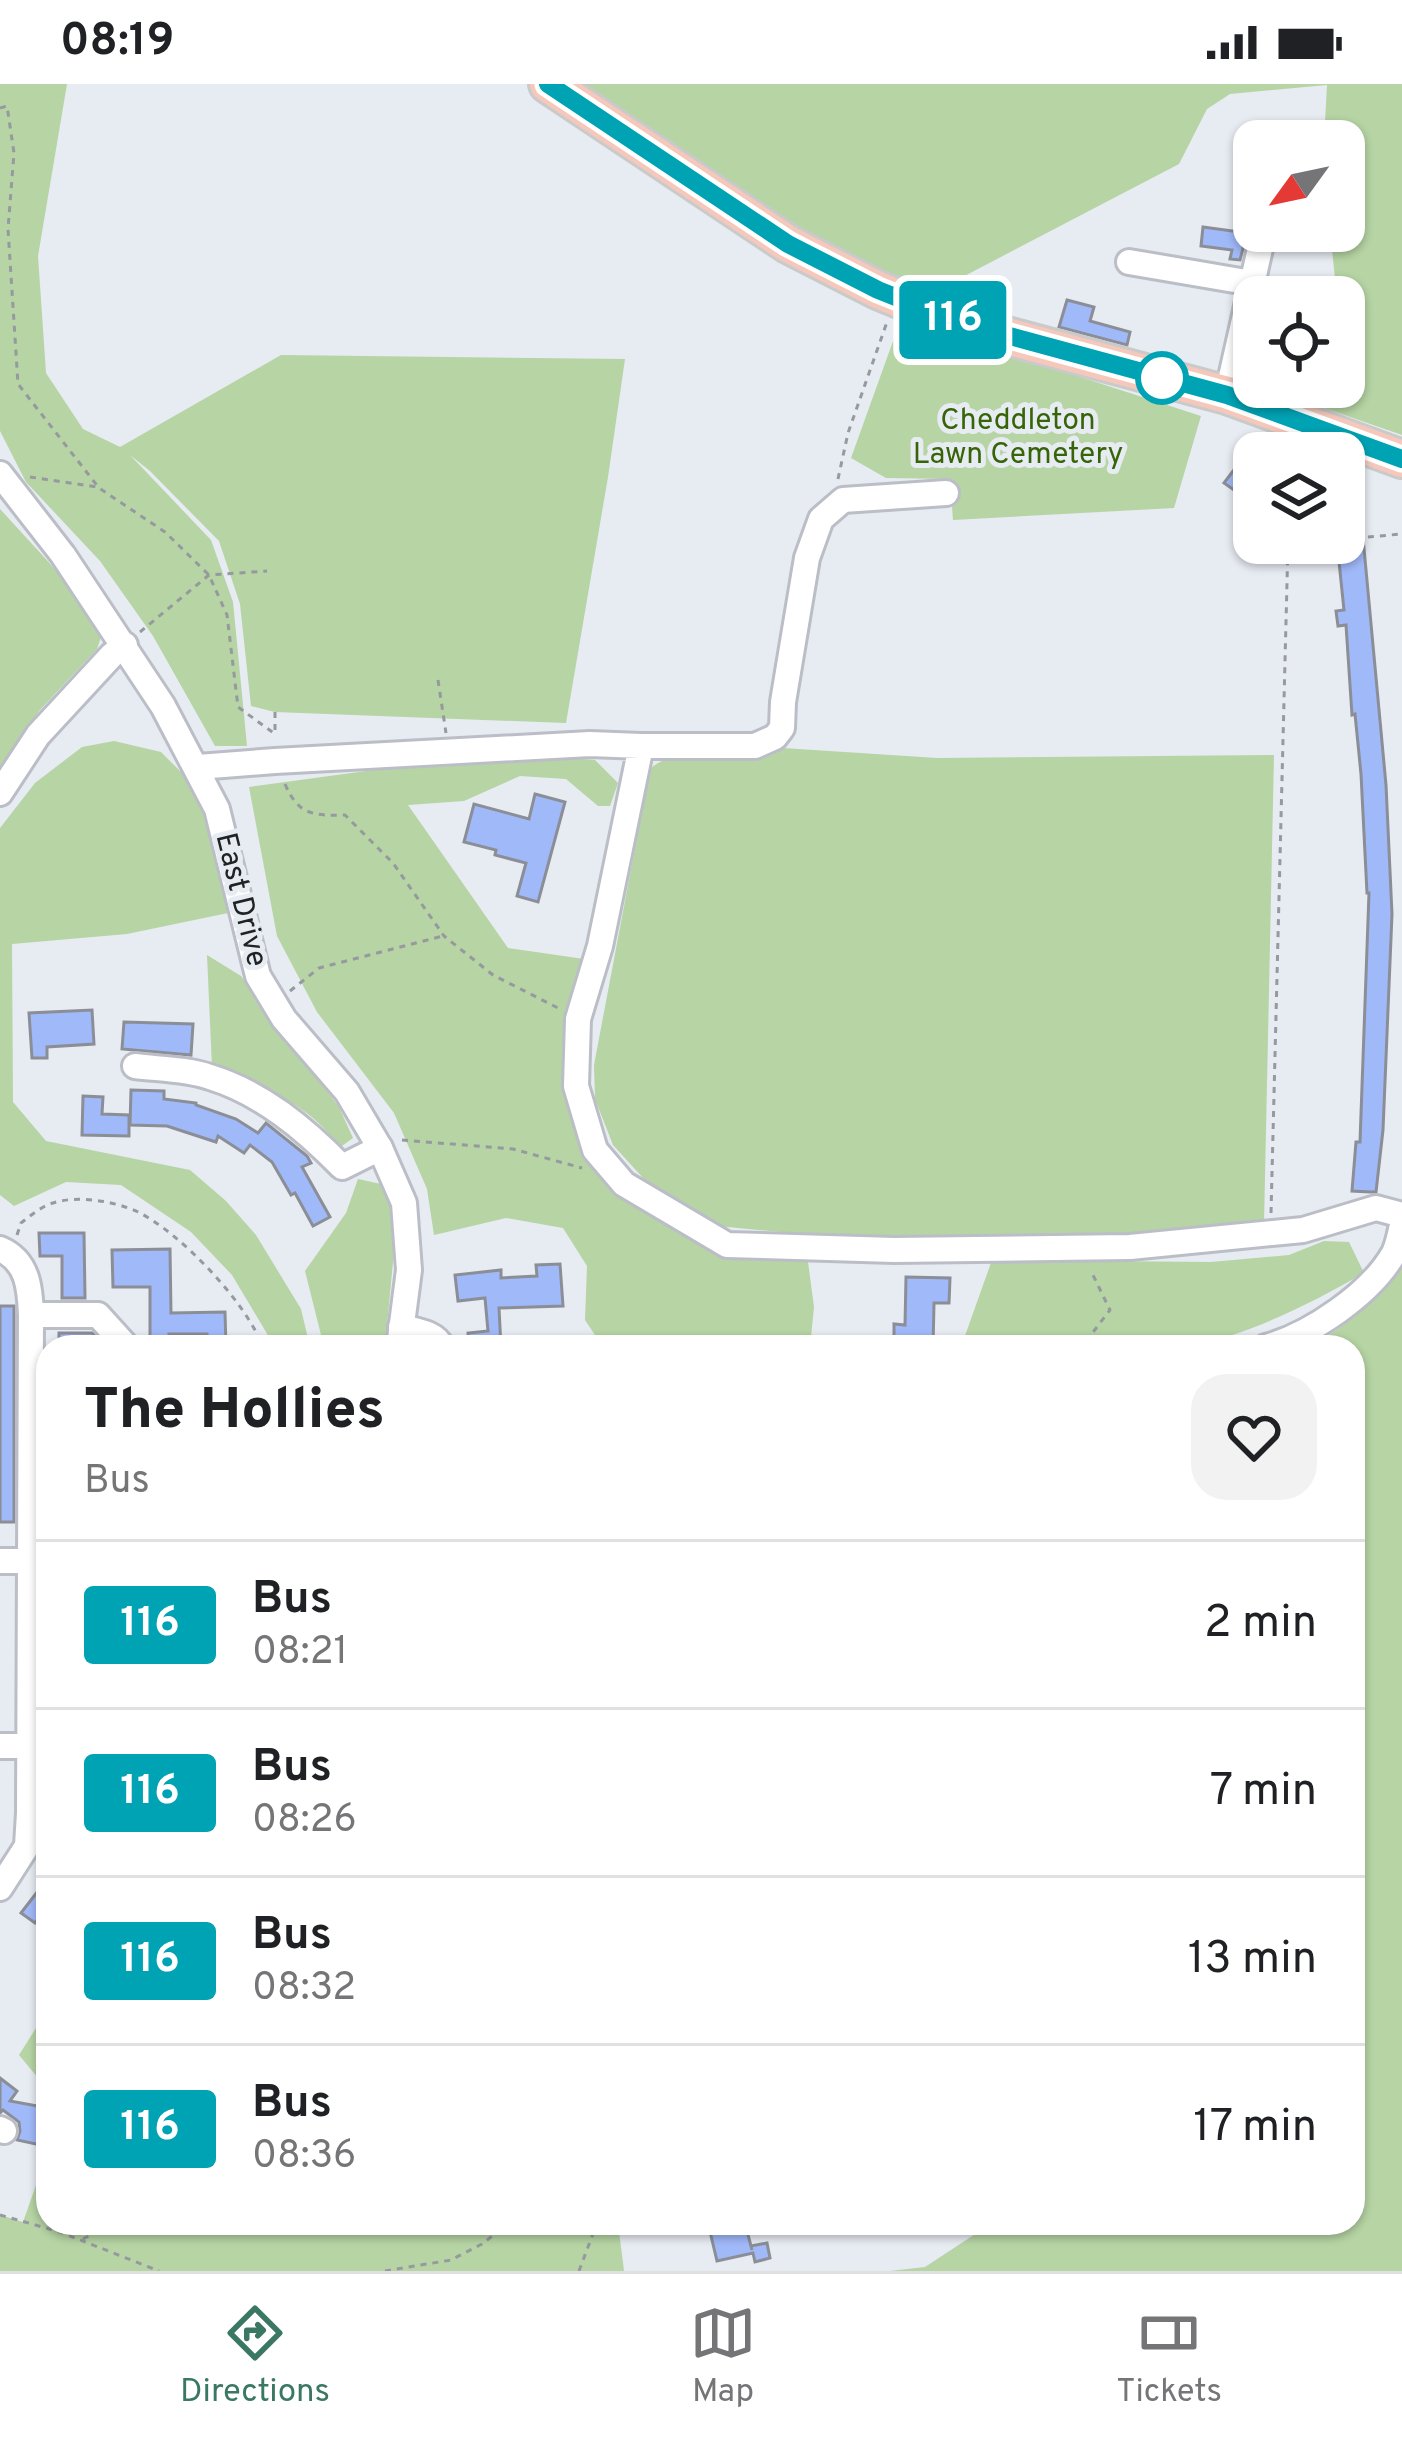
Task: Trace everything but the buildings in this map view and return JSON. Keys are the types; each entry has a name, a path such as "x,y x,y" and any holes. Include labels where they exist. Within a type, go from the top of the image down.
{"highway":[{"path":"548,84 788,244 895,297 958,322 1227,395 1402,459"}],"street":[{"path":"1130,262 1233,280"},
{"path":"1227,395 1233,368"},
{"name":"East Drive","path":"10,475 125,645 198,767 218,809 257,976 284,1019 346,1092 404,1203 409,1270 400,1335"},
{"path":"198,767 590,744 755,746 775,737 782,728 807,558 821,519 843,500 946,493"},
{"path":"0,793 38,735 125,645"},
{"path":"641,746 600,946 578,1019 576,1086 596,1150 640,1194 727,1244 894,1250 1130,1246 1303,1230 1376,1208 1402,1215"},
{"path":"135,1066 210,1076 268,1104 313,1136 342,1167 376,1142"},
{"path":"1297,1335 1354,1301 1394,1252 1402,1225"},
{"path":"6,1252 23,1267 31,1316 29,1746 36,1792"},
{"path":"31,1316 98,1315 116,1335"},
{"path":"0,1561 29,1561"},
{"path":"0,1746 29,1746"},
{"path":"0,1888 27,1846 36,1820"}],"path":[{"path":"0,109 8,106 14,153 8,229 19,384 99,488 165,532 209,575 227,615 238,707 275,734"},
{"path":"0,230 8,229"},
{"path":"832,510 848,434 895,297"},
{"path":"10,475 99,488"},
{"path":"1365,537 1402,534"},
{"path":"1270,1233 1287,564"},
{"path":"125,645 209,575 267,571"},
{"path":"438,680 449,752"},
{"path":"275,712 275,760 292,802 316,815 345,815 393,863 444,936 493,975 578,1019"},
{"path":"274,1004 319,968 444,936"},
{"path":"376,1142 513,1150 618,1177"},
{"path":"6,1252 21,1222 51,1203 82,1200 136,1211 181,1243 227,1287 255,1335"},
{"path":"1079,1247 1110,1310 1091,1335"},
{"path":"0,2215 36,2226"},
{"path":"66,2235 157,2271"},
{"path":"386,2271 451,2260 494,2235"},
{"path":"579,2271 592,2235"},
{"path":"82,2240 90,2236"}],"green space":[{"path":"0,84 67,84 38,256 46,373 83,429 120,447 281,355 625,359 566,723 275,712 251,706 240,604 219,541 130,455 211,540 233,602 247,746 215,746 153,636 100,561 26,482 0,431"},
{"path":"576,84 1402,84 1402,435 1324,408 1365,408 1365,276 1335,276 1332,252 1365,252 1365,120 1325,120 1327,85 1230,94 1207,109 1179,164 928,295 791,225"},
{"name":"Cheddleton Lawn Cemetery","path":"901,319 1201,416 1174,508 953,520 950,479 886,478 851,458"},
{"path":"0,509 65,580 101,637 97,649 39,711 0,767"},
{"path":"114,741 161,752 204,795 228,913 127,934 12,944 13,1102 46,1141 190,1170 256,1235 301,1309 307,1335 268,1335 232,1275 191,1232 121,1185 66,1182 14,1206 0,1195 0,828 35,783 82,747"},
{"path":"783,748 937,758 1274,755 1264,1224 1140,1240 866,1240 707,1225 654,1190 613,1145 595,1099 594,1065 650,769 693,753"},
{"path":"558,757 595,760 618,783 610,806 598,806 566,779 520,776 464,801 408,805 508,948 591,960 569,1047 592,1143 690,1232 737,1257 808,1262 814,1307 811,1335 595,1335 585,1320 587,1266 563,1228 506,1218 434,1235 427,1189 394,1113 317,1012 277,936 249,787 403,766"},
{"path":"207,955 241,976 339,1107 353,1138 339,1148 299,1108 212,1067"},
{"path":"358,1179 390,1186 396,1230 386,1335 321,1335 305,1271 346,1213"},
{"path":"1324,1241 1349,1242 1364,1273 1279,1317 1231,1335 965,1335 992,1260 1211,1262 1289,1255"},
{"path":"1402,1265 1402,2271 890,2271 925,2267 974,2235 1365,2235 1365,1335 1329,1335 1371,1300"},
{"path":"36,2028 36,2076 19,2055"},
{"path":"36,2185 36,2235 620,2235 624,2271 0,2271 0,2215 23,2222"}],"bus line":[{"name":"116","path":"548,84 788,244 878,290 958,322 1227,395 1402,459"}]}
